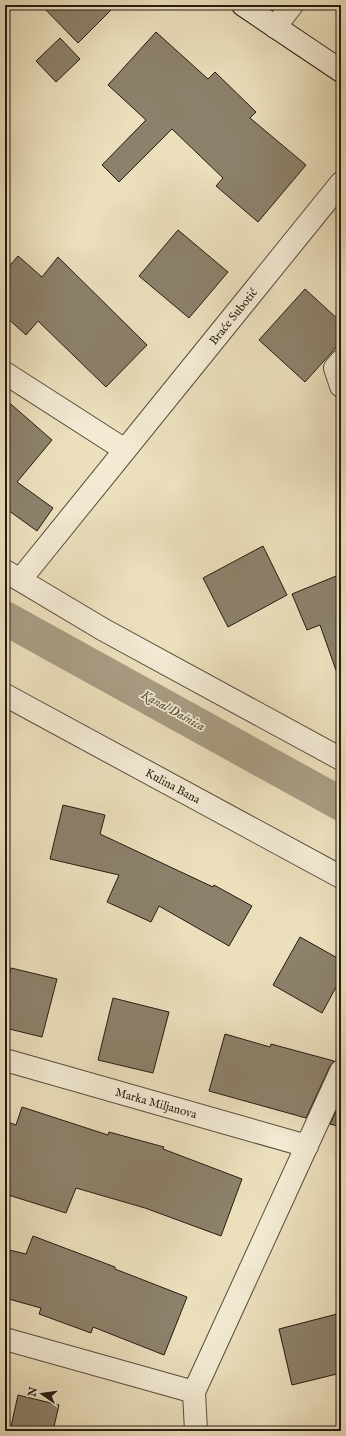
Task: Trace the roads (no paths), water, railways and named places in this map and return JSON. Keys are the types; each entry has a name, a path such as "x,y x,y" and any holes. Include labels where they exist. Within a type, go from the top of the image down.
{"street":[{"path":"243,5 341,71"},
{"path":"275,27 292,5"},
{"name":"Braće Subotić","path":"12,575 125,450 341,183"},
{"path":"341,361 335,368 341,386"},
{"path":"5,373 125,450"},
{"path":"12,575 104,630 341,759"},
{"name":"Kulina Bana","path":"5,695 341,877"},
{"name":"Marka Miljanova","path":"5,1060 307,1146"},
{"path":"196,1431 194,1392 341,1071"},
{"path":"5,1339 194,1392"}],"waterway":[{"name":"Kanal Dašnica","path":"5,618 341,804"}]}
